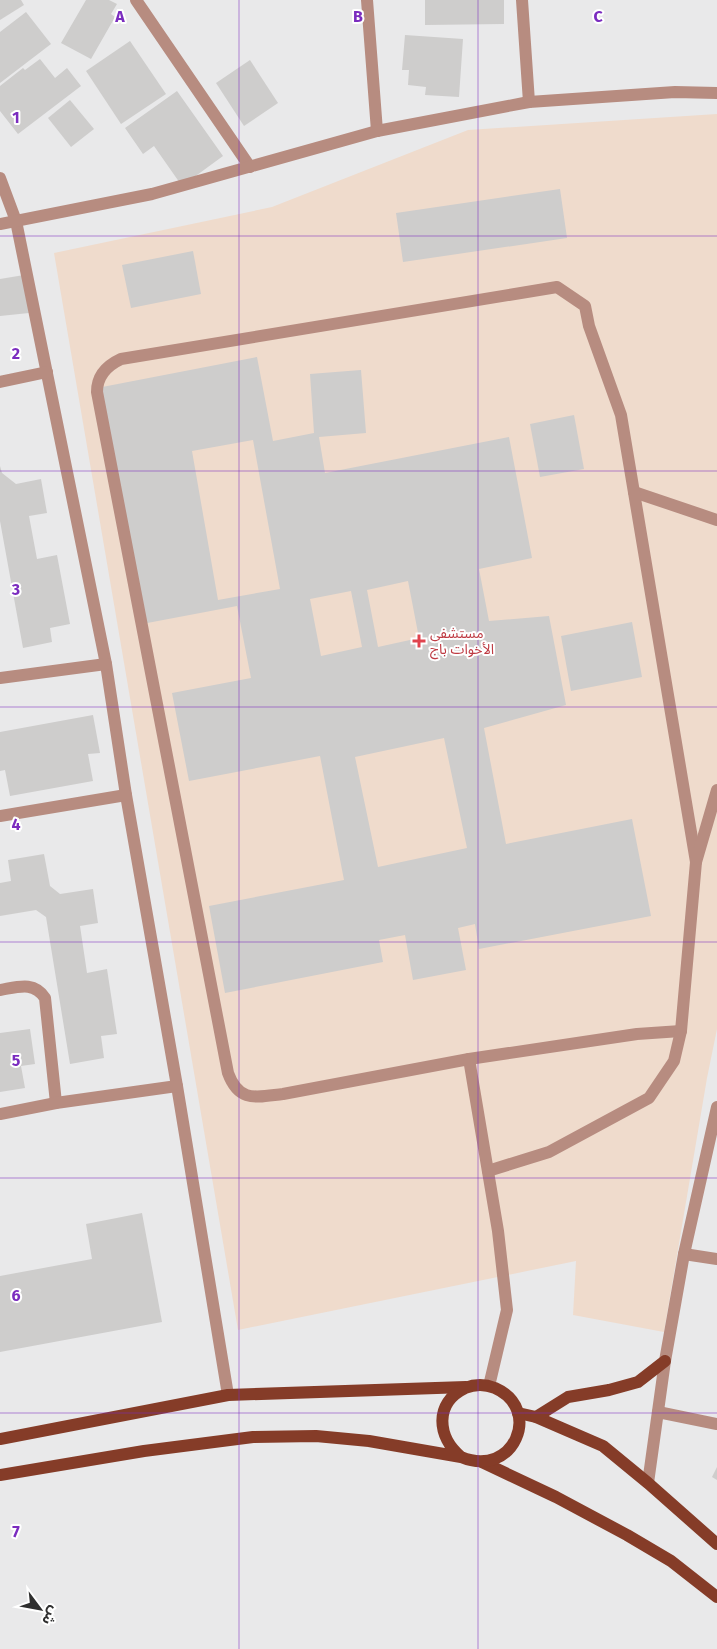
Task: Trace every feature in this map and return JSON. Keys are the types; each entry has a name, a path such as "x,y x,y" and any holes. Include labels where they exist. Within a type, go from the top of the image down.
{"main road":[{"path":"536,1417 568,1398 638,1382 665,1361"},
{"path":"0,1439 228,1395 469,1387 479,1385 489,1386 502,1391 512,1401 518,1413 519,1427 515,1440 507,1451 495,1459 482,1462 369,1441 316,1436 252,1438 144,1451 0,1475"},
{"path":"461,1457 451,1449 445,1438 442,1425 449,1401 458,1392 469,1387"},
{"path":"518,1413 536,1417 603,1446 717,1544"},
{"path":"482,1462 556,1497 627,1535 670,1561 717,1597"}],"street":[{"path":"136,0 250,167"},
{"path":"367,0 377,131"},
{"path":"522,0 529,102"},
{"path":"0,224 152,194 377,131 529,102 676,92 717,94"},
{"path":"0,178 16,221 106,664 126,795 177,1086 228,1395"},
{"path":"682,1031 638,1034 469,1059 283,1094 254,1097 241,1093 233,1086 228,1073 97,392 97,384 105,370 112,363 121,359 557,287 585,306 589,326 621,415 696,862"},
{"path":"0,382 47,372"},
{"path":"634,492 717,520"},
{"path":"0,678 106,664"},
{"path":"488,1171 549,1152 649,1098 674,1061 682,1031 696,862 717,790"},
{"path":"0,816 126,795"},
{"path":"0,990 26,986 40,991 45,998 56,1103"},
{"path":"469,1059 498,1231 507,1310 489,1386"},
{"path":"0,1114 56,1103 177,1086"},
{"path":"648,1483 665,1361 684,1254 717,1107"},
{"path":"684,1254 717,1259"},
{"path":"658,1412 717,1424"}],"shaded area":[{"name":"مستشفى الأخوات باج","path":"717,114 717,1029 664,1332 573,1315 576,1261 238,1330 54,253 272,207 468,130"}],"building":[{"path":"0,0 21,0 24,5 0,20"},
{"path":"86,0 109,0 117,4 111,14 115,17 91,59 61,43"},
{"path":"425,0 504,0 504,24 425,25"},
{"path":"26,12 51,44 0,83 0,32"},
{"path":"405,35 463,39 459,97 425,95 426,87 408,85 409,70 402,70"},
{"path":"130,41 166,94 121,124 86,71"},
{"path":"40,59 55,78 67,68 81,86 18,134 0,111 0,86 23,68 25,70"},
{"path":"250,60 278,103 244,126 216,83"},
{"path":"177,91 223,156 182,186 154,146 143,154 125,128"},
{"path":"70,100 94,129 71,147 48,118"},
{"path":"560,189 567,238 403,262 396,213"},
{"path":"193,251 201,294 131,308 122,265"},
{"path":"24,275 29,313 0,316 0,279"},
{"path":"257,357 273,441 314,433 310,374 361,370 366,433 319,437 325,473 509,437 532,558 479,569 489,621 549,616 566,705 484,728 506,844 632,819 651,916 479,949 475,924 458,928 466,970 413,980 405,935 379,940 383,962 225,993 209,906 344,880 320,756 189,781 172,693 251,678 237,606 142,624 97,388","holes":["253,440 280,589 218,600 192,451","408,581 419,638 378,647 367,590","351,591 362,647 321,656 310,599","444,738 467,848 378,867 355,757"]},
{"path":"574,415 584,469 540,477 530,424"},
{"path":"0,466 2,473 16,484 41,479 47,513 29,516 37,559 57,555 70,624 50,628 52,642 23,648 0,521"},
{"path":"632,622 642,677 571,691 561,636"},
{"path":"93,715 100,753 88,754 93,781 10,796 5,770 0,771 0,732"},
{"path":"44,854 50,886 60,894 93,889 98,923 80,926 87,973 107,969 117,1034 101,1036 104,1058 70,1064 46,917 36,910 0,916 0,883 11,881 8,860"},
{"path":"30,1029 35,1064 21,1066 25,1088 0,1092 0,1033"},
{"path":"142,1213 162,1322 0,1352 0,1276 92,1259 86,1224"},
{"path":"717,1467 717,1480 712,1477"}],"place":[{"name":"مستشفى الأخوات باج","path":"419,641"}]}
